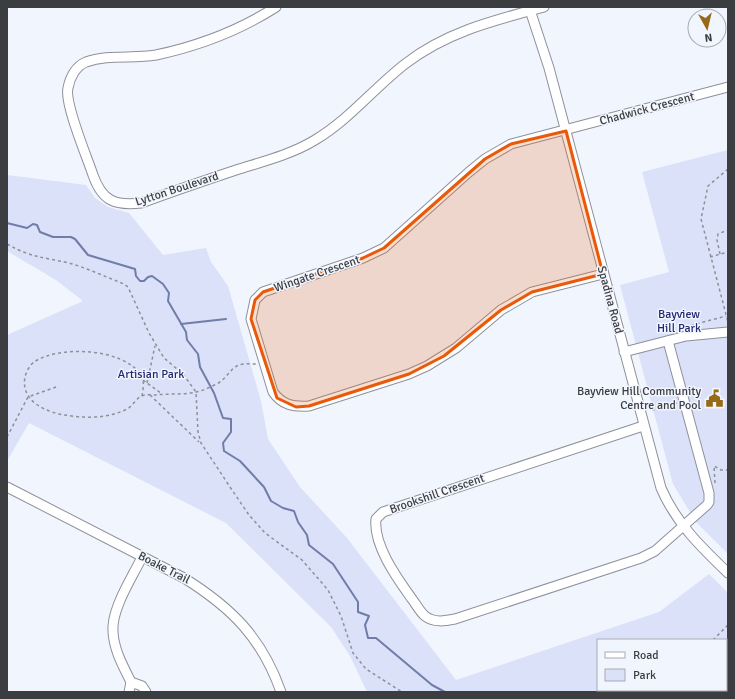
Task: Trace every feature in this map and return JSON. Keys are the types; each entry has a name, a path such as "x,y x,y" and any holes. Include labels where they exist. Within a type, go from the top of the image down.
{"street":[{"name":"Lytton Boulevard","path":"276,7 240,27 198,44 155,55 97,60 81,65 76,70 72,75 68,88 69,104 96,184 108,200 121,204 141,203 299,148 314,141 337,125 405,64 429,48 448,38 484,23 530,9 544,7"},
{"name":"Spadina Road","path":"530,9 549,68 643,426 661,488 682,526 728,573"},
{"name":"Chadwick Crescent","path":"566,131 728,87"},
{"name":"Wingate Crescent","path":"566,131 510,144 498,150 469,172 384,248 363,258 263,292 255,300 251,319 273,392 277,398 287,405 296,407 309,406 409,374 427,366 456,348 501,310 532,292 603,274"},
{"path":"624,352 686,336 728,332"},
{"path":"668,341 710,498 707,505 682,526"},
{"name":"Brookshill Crescent","path":"643,426 383,512 376,519 375,524 384,554 398,578 425,616 438,621 446,621 641,558 655,551 682,526"},
{"name":"Boake Trail","path":"7,487 184,578 209,593 233,613 254,638 264,652 281,692"},
{"path":"128,692 131,682 116,649 113,632 114,618 142,557"},
{"path":"131,682 142,686 146,692"}],"path":[{"path":"728,169 708,186 701,220 728,322"},
{"path":"720,254 717,240 718,234 728,230"},
{"path":"7,244 23,253 39,258 69,263 124,284 128,287 164,358 183,374 196,392 198,432 201,443"},
{"path":"710,257 728,252"},
{"path":"147,383 156,344"},
{"path":"142,396 143,380 141,375 121,359 104,353 72,352 53,354 34,362 26,372 23,385 25,392 31,401 55,413 80,418 111,415 128,409 142,396 196,392 207,389 217,384 240,364 264,364"},
{"path":"143,380 162,394"},
{"path":"7,437 28,397 59,386"},
{"path":"150,395 201,443 249,515 265,533 302,560 328,590 341,616 353,653 366,669 402,692"},
{"path":"652,410 685,401"},
{"path":"714,639 728,625"}],"highlighted area":[{"path":"566,131 603,274 532,292 501,310 444,356 409,374 309,406 296,407 277,398 251,319 255,300 263,292 363,258 384,248 485,159 511,144"}],"green space":[{"name":"Bayview Hill Park","path":"728,150 728,554 696,522 673,484 620,285 669,272 642,172"},
{"name":"Artisian Park","path":"7,175 86,185 95,198 108,207 129,213 163,255 206,248 211,262 228,286 261,401 268,439 300,487 347,538 456,680 659,612 709,574 728,593 728,692 367,692 350,656 331,627 226,523 29,423 7,461 7,335 83,301 56,280 7,251"}],"waterway":[{"path":"7,223 27,228 33,224 37,225 40,232 53,237 71,237 75,239 88,255 135,269 136,276 140,281 144,281 148,277 152,276 163,284 169,293 168,301 186,332 187,340 198,354 200,367 214,393 223,418 231,419 231,432 223,443 224,451 240,461 264,487 271,501 283,508 294,511 298,522 307,535 309,545 333,564 358,602 358,612 369,616 365,625 368,638 376,638 432,685 445,692"},
{"path":"181,324 226,319"}],"place":[{"name":"Bayview Hill Community Centre and Pool","path":"714,398"}]}
